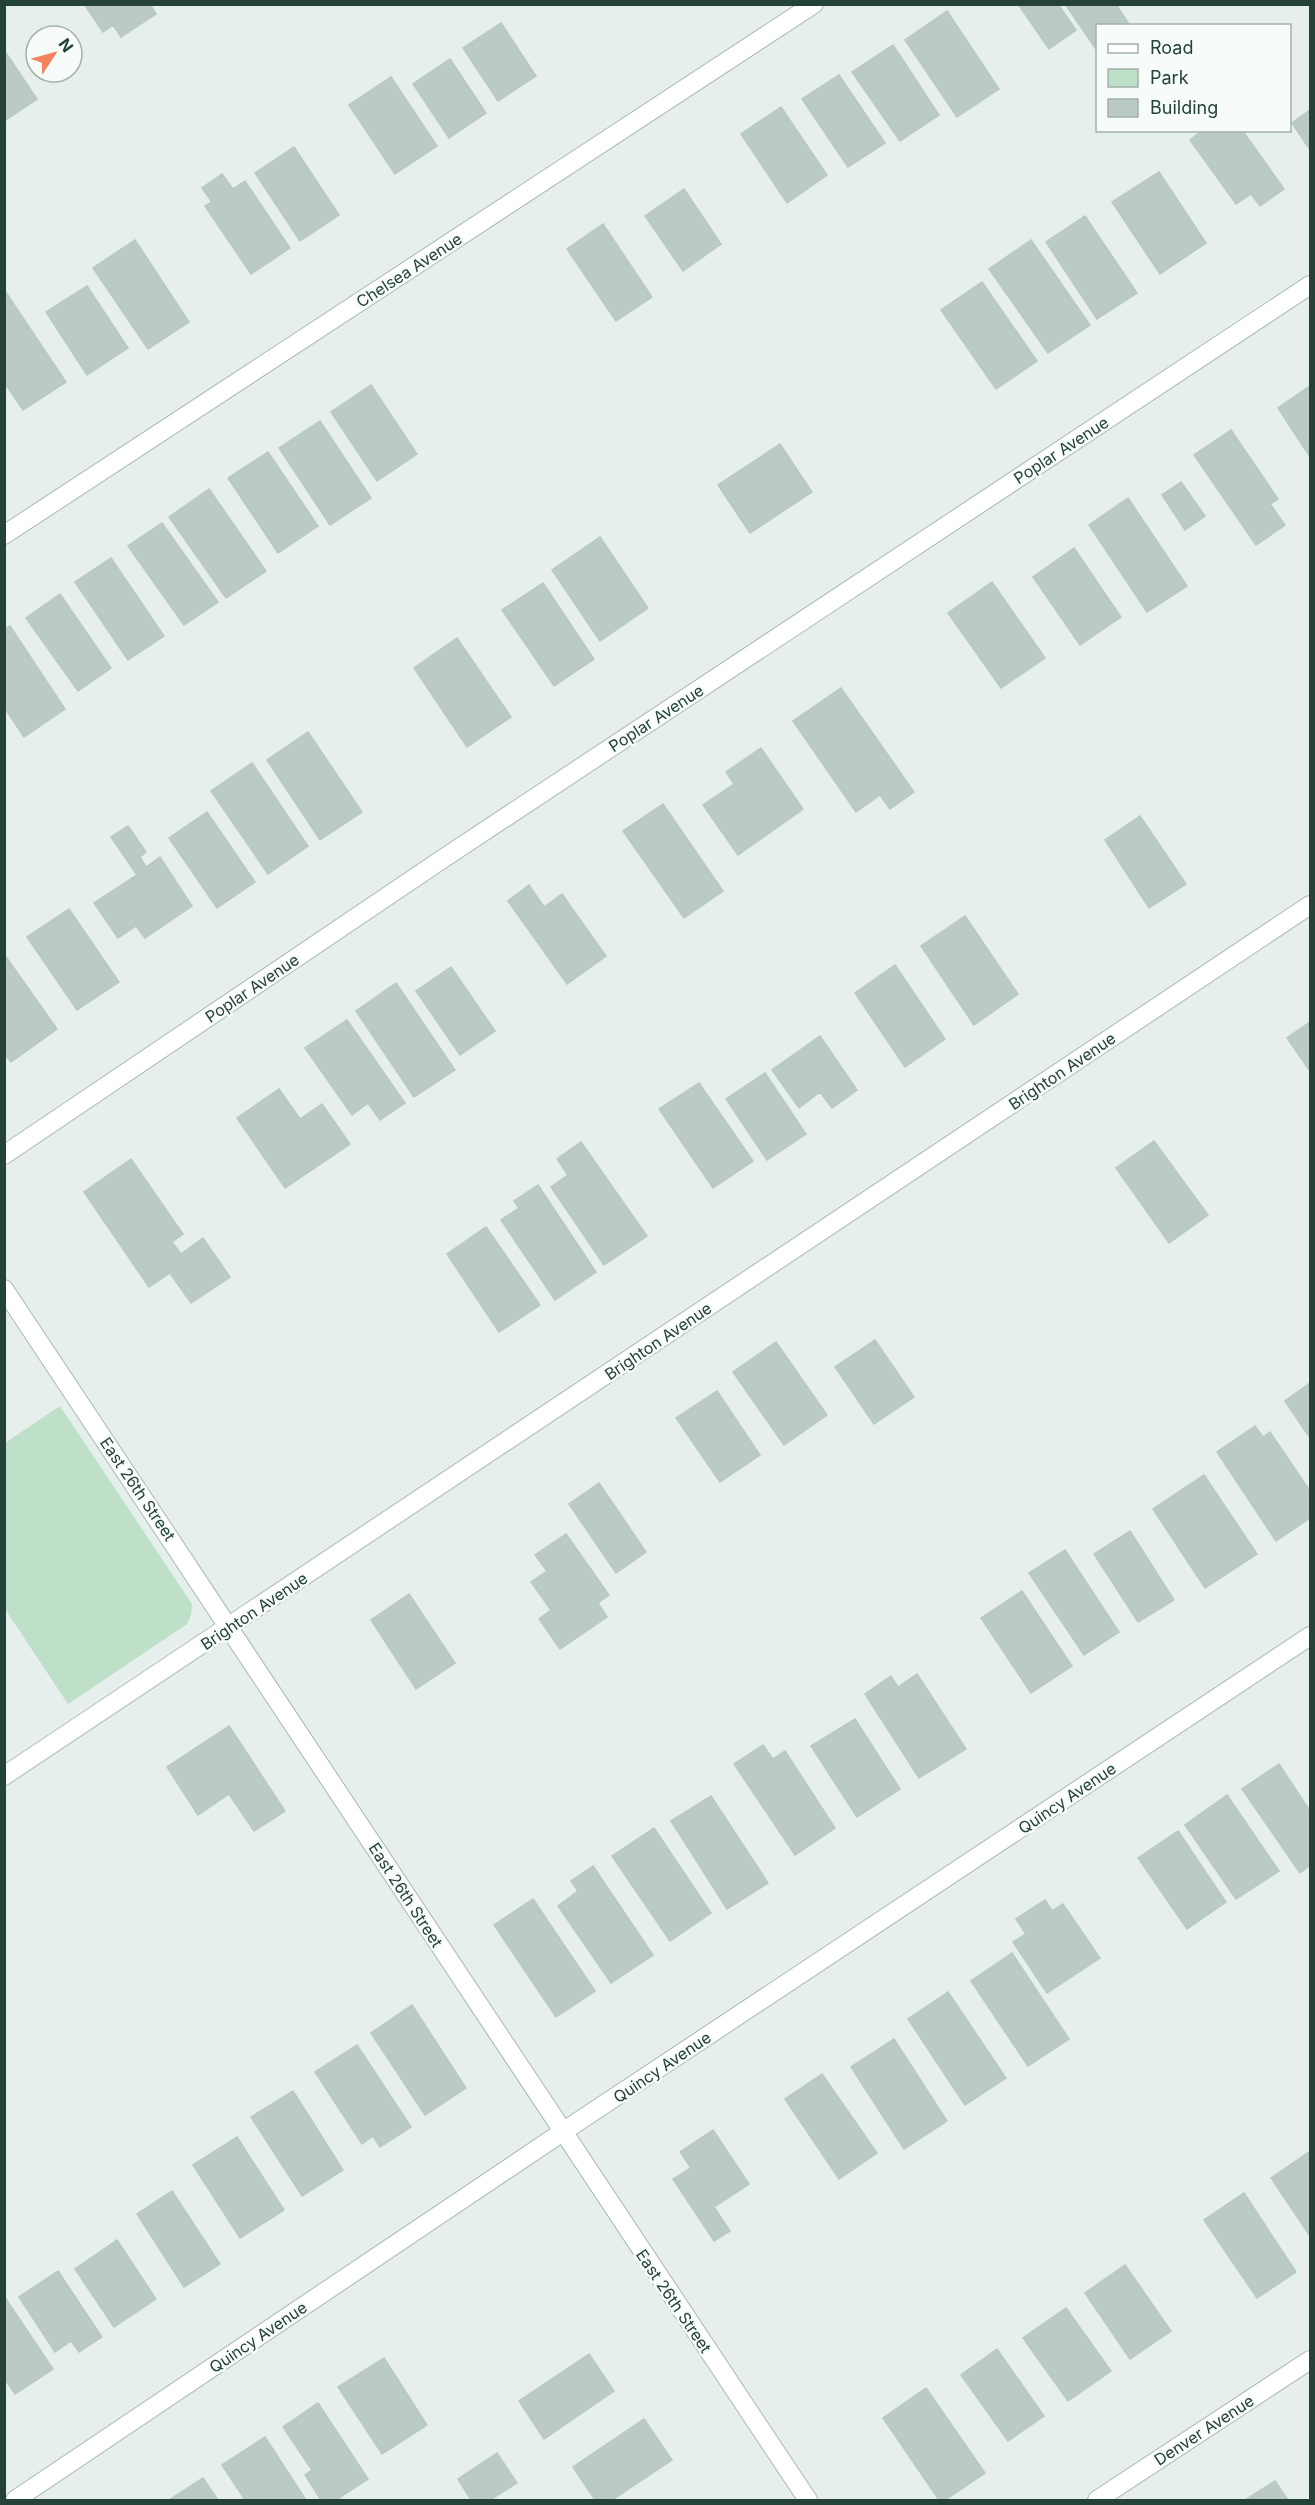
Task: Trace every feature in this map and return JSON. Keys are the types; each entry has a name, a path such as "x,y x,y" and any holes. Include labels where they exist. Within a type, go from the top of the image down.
{"street":[{"name":"Chelsea Avenue","path":"4,535 814,4"},
{"name":"Poplar Avenue","path":"4,1155 444,858 1311,285"},
{"name":"Brighton Avenue","path":"4,1776 1311,905"},
{"name":"East 26th Street","path":"4,1289 230,1627 561,2133 808,2500"},
{"name":"Quincy Avenue","path":"15,2500 561,2133 1311,1636"},
{"name":"Denver Avenue","path":"1096,2500 1311,2360"}],"green space":[{"path":"60,1406 192,1604 187,1624 68,1704 5,1609 5,1443"}],"building":[{"path":"84,4 150,4 156,14 121,37 113,25 103,32"},
{"path":"1018,4 1058,4 1076,30 1049,49"},
{"path":"1065,4 1116,4 1129,24 1096,24 1096,49"},
{"path":"947,11 999,89 957,117 905,40"},
{"path":"501,23 536,76 498,101 463,48"},
{"path":"893,45 939,115 900,141 852,72"},
{"path":"4,50 24,80 24,84 27,84 37,99 4,121"},
{"path":"450,59 486,113 449,138 413,84"},
{"path":"839,75 885,143 848,167 802,99"},
{"path":"391,77 437,146 395,174 349,105"},
{"path":"781,107 827,175 787,203 741,134"},
{"path":"1310,110 1310,150 1292,123"},
{"path":"1200,132 1243,132 1284,189 1260,206 1251,194 1236,204 1190,140"},
{"path":"294,147 339,215 300,241 255,173"},
{"path":"1159,172 1206,243 1160,274 1112,202"},
{"path":"222,174 233,189 245,181 290,248 251,274 205,206 212,202 202,188"},
{"path":"684,189 721,244 683,271 645,216"},
{"path":"1085,216 1137,293 1097,319 1046,242"},
{"path":"603,224 652,297 616,321 567,249"},
{"path":"135,240 189,322 148,349 93,268"},
{"path":"1031,240 1090,325 1048,353 989,269"},
{"path":"982,282 1037,361 996,389 941,310"},
{"path":"87,286 128,348 87,375 46,312"},
{"path":"5,291 66,382 23,410 4,382"},
{"path":"371,385 417,454 377,481 331,412"},
{"path":"1310,386 1310,457 1278,408"},
{"path":"320,421 371,498 330,525 279,448"},
{"path":"1231,430 1278,499 1270,504 1285,525 1256,545 1194,455"},
{"path":"780,444 812,492 750,533 718,485"},
{"path":"268,452 318,526 278,553 228,478"},
{"path":"1181,482 1205,516 1185,530 1162,495"},
{"path":"209,489 266,571 226,598 169,517"},
{"path":"1128,498 1187,586 1147,612 1089,525"},
{"path":"162,523 218,602 184,625 128,546"},
{"path":"600,537 648,608 600,641 552,570"},
{"path":"1074,548 1121,617 1080,645 1033,577"},
{"path":"111,558 164,636 128,660 75,582"},
{"path":"992,582 1045,658 1001,688 948,613"},
{"path":"543,583 594,659 554,686 502,610"},
{"path":"60,594 111,668 78,691 26,618"},
{"path":"10,626 65,709 24,737 4,707 4,630"},
{"path":"457,638 511,717 467,747 414,668"},
{"path":"841,688 914,792 890,809 880,795 856,812 793,721"},
{"path":"308,732 362,812 320,840 267,760"},
{"path":"761,748 803,809 738,855 703,805 734,784 726,772"},
{"path":"252,763 308,846 268,874 211,791"},
{"path":"663,804 723,891 684,918 623,831"},
{"path":"207,812 255,882 217,908 169,838"},
{"path":"1140,816 1186,884 1149,908 1105,840"},
{"path":"128,826 146,852 140,857 146,867 160,857 192,906 145,938 136,926 118,938 94,903 137,875 111,837"},
{"path":"529,885 544,907 562,894 606,956 567,984 508,901"},
{"path":"69,909 119,982 77,1010 27,937"},
{"path":"965,916 1018,994 974,1025 921,946"},
{"path":"4,954 57,1029 11,1062 4,1053"},
{"path":"895,965 945,1039 905,1067 855,993"},
{"path":"451,967 495,1031 460,1055 416,991"},
{"path":"396,983 455,1070 414,1097 356,1011"},
{"path":"347,1020 405,1103 380,1120 368,1103 352,1115 305,1048"},
{"path":"1310,1022 1310,1071 1287,1038"},
{"path":"820,1036 857,1090 832,1108 820,1092 799,1108 772,1070"},
{"path":"765,1073 806,1134 767,1160 726,1099"},
{"path":"699,1083 753,1161 713,1188 659,1109"},
{"path":"279,1089 300,1119 322,1104 350,1144 285,1188 237,1118"},
{"path":"1154,1141 1208,1215 1169,1243 1116,1168"},
{"path":"581,1142 647,1236 604,1265 551,1187 568,1175 557,1159"},
{"path":"131,1159 183,1234 172,1242 181,1254 203,1238 230,1277 191,1303 170,1273 149,1287 84,1192"},
{"path":"538,1185 596,1272 555,1300 501,1220 519,1208 514,1201"},
{"path":"486,1227 540,1305 499,1332 447,1254"},
{"path":"875,1340 914,1397 874,1424 835,1367"},
{"path":"776,1342 827,1415 784,1445 733,1372"},
{"path":"1310,1383 1310,1438 1285,1401"},
{"path":"717,1391 760,1455 720,1482 676,1418"},
{"path":"1255,1426 1263,1437 1270,1432 1310,1491 1310,1518 1276,1541 1217,1452"},
{"path":"1204,1475 1257,1554 1205,1588 1153,1509"},
{"path":"599,1483 646,1552 616,1573 569,1504"},
{"path":"1130,1531 1174,1600 1138,1622 1094,1554"},
{"path":"566,1534 609,1595 598,1603 607,1617 560,1649 539,1619 551,1610 531,1582 547,1571 535,1555"},
{"path":"1065,1550 1119,1632 1084,1655 1029,1573"},
{"path":"1022,1591 1072,1666 1031,1693 981,1618"},
{"path":"409,1594 455,1663 416,1689 371,1620"},
{"path":"917,1674 966,1749 919,1778 865,1694 891,1676 898,1687"},
{"path":"855,1719 900,1789 857,1817 811,1746"},
{"path":"229,1726 285,1811 254,1831 229,1794 198,1815 167,1767"},
{"path":"763,1745 773,1759 785,1751 835,1828 795,1855 734,1764"},
{"path":"1279,1764 1310,1811 1310,1865 1300,1873 1242,1789"},
{"path":"1227,1795 1279,1871 1236,1899 1185,1825"},
{"path":"711,1796 768,1883 727,1909 671,1821"},
{"path":"654,1828 711,1913 670,1941 612,1856"},
{"path":"1178,1831 1226,1902 1187,1929 1138,1858"},
{"path":"593,1866 653,1955 611,1983 558,1906 578,1891 571,1881"},
{"path":"533,1899 595,1991 556,2017 494,1925"},
{"path":"1045,1900 1052,1911 1063,1904 1100,1958 1047,1993 1013,1942 1026,1934 1016,1919"},
{"path":"1012,1953 1069,2039 1028,2066 971,1981"},
{"path":"948,1992 1006,2078 965,2105 908,2019"},
{"path":"412,2005 466,2088 425,2115 371,2033"},
{"path":"894,2039 947,2121 904,2149 851,2067"},
{"path":"357,2045 411,2127 380,2147 373,2136 362,2144 315,2072"},
{"path":"822,2074 877,2153 839,2179 785,2099"},
{"path":"293,2091 343,2170 302,2196 251,2117"},
{"path":"713,2130 749,2184 714,2207 730,2231 714,2241 673,2179 691,2168 680,2152"},
{"path":"237,2137 284,2210 240,2238 193,2165"},
{"path":"1310,2153 1310,2236 1271,2178"},
{"path":"172,2191 220,2264 184,2287 137,2214"},
{"path":"1244,2193 1296,2272 1257,2298 1204,2220"},
{"path":"117,2240 156,2299 114,2327 75,2269"},
{"path":"1125,2265 1171,2331 1130,2359 1085,2293"},
{"path":"58,2271 102,2337 79,2352 71,2341 55,2352 19,2297"},
{"path":"4,2296 53,2369 15,2394 4,2378"},
{"path":"1066,2308 1111,2371 1068,2401 1023,2338"},
{"path":"997,2349 1044,2416 1008,2441 961,2375"},
{"path":"589,2354 614,2391 544,2439 519,2401"},
{"path":"384,2358 427,2425 382,2454 338,2387"},
{"path":"926,2388 985,2473 945,2500 939,2500 883,2418"},
{"path":"318,2403 368,2479 336,2500 321,2500 305,2475 312,2470 283,2427"},
{"path":"644,2419 672,2460 612,2500 595,2500 573,2467"},
{"path":"265,2437 306,2500 245,2500 222,2465"},
{"path":"497,2453 517,2483 490,2500 471,2500 458,2479"},
{"path":"203,2478 218,2500 169,2500"},
{"path":"1275,2481 1288,2500 1245,2500"}]}
